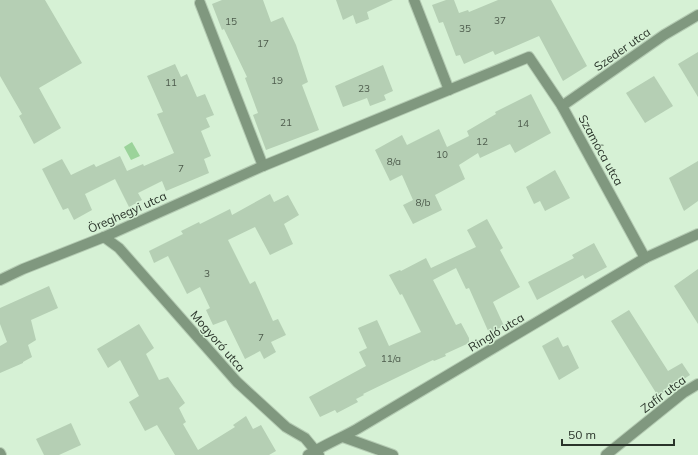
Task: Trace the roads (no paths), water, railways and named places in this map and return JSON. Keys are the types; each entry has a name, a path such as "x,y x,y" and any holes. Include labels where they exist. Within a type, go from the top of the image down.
{"street":[{"path":"414,0 449,90"},
{"path":"200,3 263,166"},
{"name":"Szeder utca","path":"562,106 664,35 698,15"},
{"name":"Öreghegyi utca","path":"0,280 23,269 104,237 263,166 529,57"},
{"name":"Szamóca utca","path":"529,57 562,106 645,258"},
{"name":"Ringló utca","path":"314,453 645,258 698,234"},
{"name":"Mogyoró utca","path":"104,237 119,248 236,382 286,427 305,438 314,453"},
{"name":"Zafír utca","path":"606,455 683,393 698,384"},
{"path":"343,437 393,455"}]}
